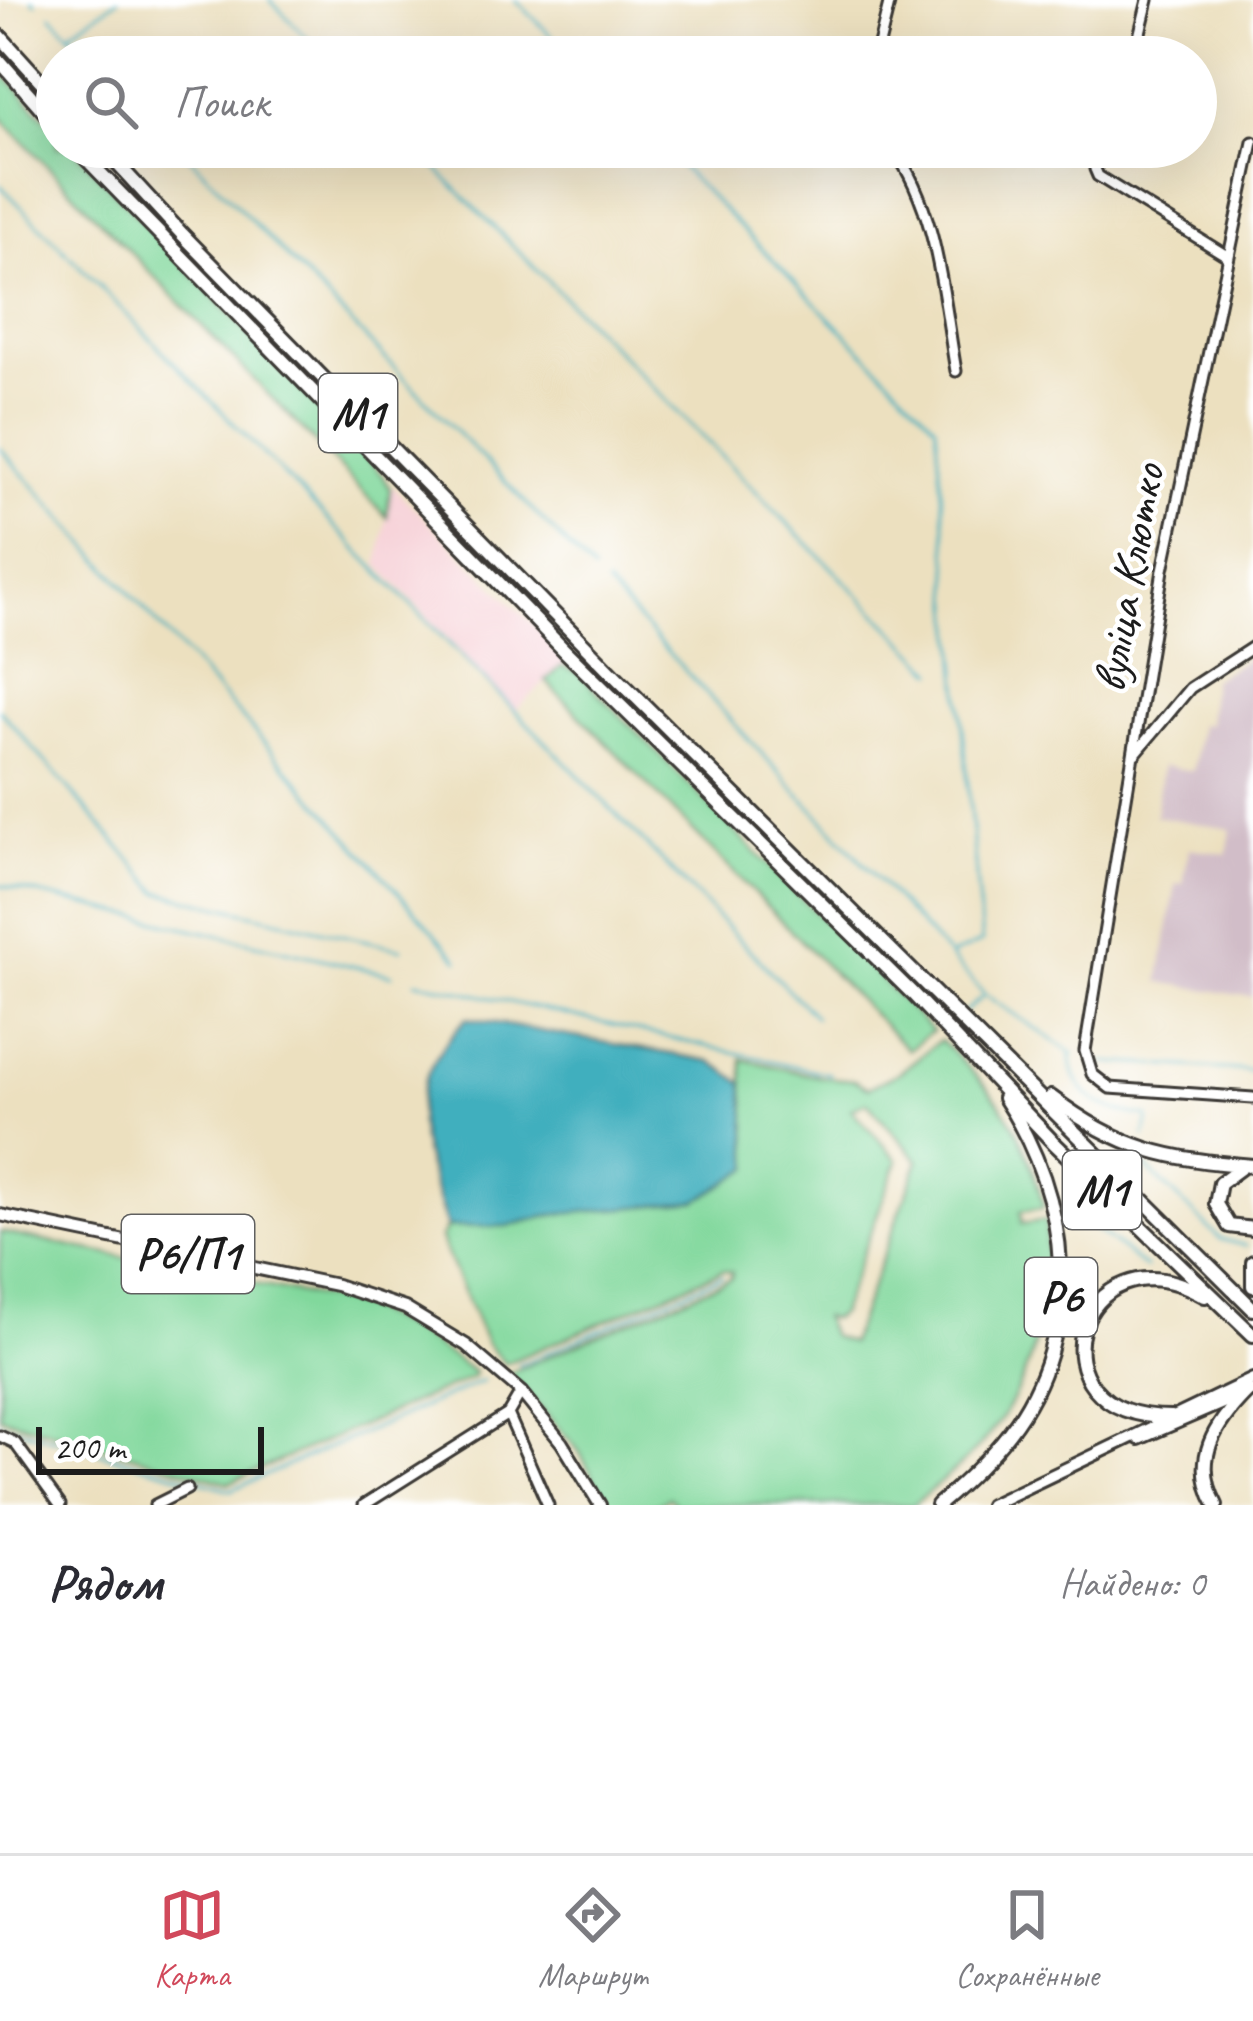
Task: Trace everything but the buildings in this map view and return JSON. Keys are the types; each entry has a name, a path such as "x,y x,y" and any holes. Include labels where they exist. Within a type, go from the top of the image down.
{"highway":[{"path":"0,36 36,76"},
{"path":"0,61 36,102"},
{"name":"М1","path":"95,168 1054,1144 1253,1335"},
{"name":"М1","path":"121,168 616,677 1253,1309"},
{"name":"Р6","path":"938,1505 976,1472 1027,1406 1054,1337 1061,1295 1054,1207 1036,1154 983,1067"},
{"path":"1016,1071 1103,1134 1159,1153 1249,1166"},
{"path":"1249,1166 1233,1170 1220,1183 1216,1204 1229,1226 1253,1229"},
{"path":"1253,1262 1253,1286"},
{"name":"Р6","path":"1171,1417 1129,1414 1092,1388 1082,1355 1085,1328 1094,1307 1119,1284 1162,1279 1184,1283 1226,1308"},
{"path":"1216,1505 1207,1482 1206,1451 1217,1425 1251,1387"}],"main road":[{"name":"Р6/П1","path":"0,1215 376,1296 405,1308 466,1345 521,1392 562,1443 600,1505"},
{"path":"990,1505 1171,1417 1251,1387"},
{"path":"1091,1457 1251,1387"}],"street":[{"path":"881,36 890,0"},
{"path":"1140,36 1148,0"},
{"name":"вуліца Клютко","path":"1253,142 1163,570 1085,1052 1092,1074 1110,1088 1253,1098"},
{"path":"908,168 922,202 956,371"},
{"path":"1095,168 1098,176 1227,256"},
{"path":"1132,759 1190,688 1253,647"},
{"path":"364,1505 508,1414 521,1392"},
{"path":"508,1414 548,1505"},
{"path":"0,1436 15,1443 60,1505"},
{"path":"0,1453 15,1443"},
{"path":"155,1505 187,1489"}],"shaded area":[{"path":"392,486 569,660 516,710 378,565"},
{"path":"1253,656 1252,997 1159,982 1176,884 1183,884 1189,848 1227,854 1231,829 1155,816 1162,766 1193,771 1200,724 1208,725 1212,679"}],"green space":[{"path":"0,70 36,109 36,154 0,117"},
{"path":"49,168 92,168 385,478 390,489 387,517"},
{"path":"562,666 579,673 932,1031 908,1050 546,681"},
{"path":"940,1040 1007,1115 1028,1154 1044,1208 1021,1211 1022,1224 1046,1220 1041,1316 1023,1376 992,1432 913,1505 676,1505 670,1497 656,1505 609,1505 578,1450 509,1373 731,1278 732,1272 723,1270 505,1364 486,1343 444,1247 441,1238 447,1227 507,1226 750,1168 742,1059 854,1080 868,1088 900,1072","holes":["867,1102 919,1161 850,1343 831,1336 823,1317 832,1319 840,1313 898,1160 851,1109"]},
{"path":"0,1232 353,1304 430,1343 474,1372 473,1377 229,1483 0,1417"}],"water":[{"path":"467,1018 711,1061 743,1083 750,1168 697,1201 551,1215 507,1226 447,1227 422,1142 422,1094 444,1045"}],"waterway":[{"path":"32,0 36,3"},
{"path":"51,15 69,33 118,0"},
{"path":"270,0 305,36"},
{"path":"516,0 551,36"},
{"path":"69,33 72,36"},
{"path":"200,168 593,572"},
{"path":"436,168 935,672"},
{"path":"682,168 936,425 982,942 950,956"},
{"path":"0,185 815,1017"},
{"path":"0,448 459,960"},
{"path":"606,585 985,995 1074,1054"},
{"path":"0,710 159,892 402,949"},
{"path":"0,885 392,975"},
{"path":"416,981 830,1074"},
{"path":"965,1012 982,997"},
{"path":"1071,1052 1072,1068 1085,1092 1106,1107 1149,1117 1145,1137"},
{"path":"1104,1062 1253,1071"},
{"path":"1141,1155 1142,1163 1220,1239 1246,1246"},
{"path":"1072,1211 1146,1268"},
{"path":"519,1365 722,1276"},
{"path":"0,1424 231,1490 483,1381"}]}
